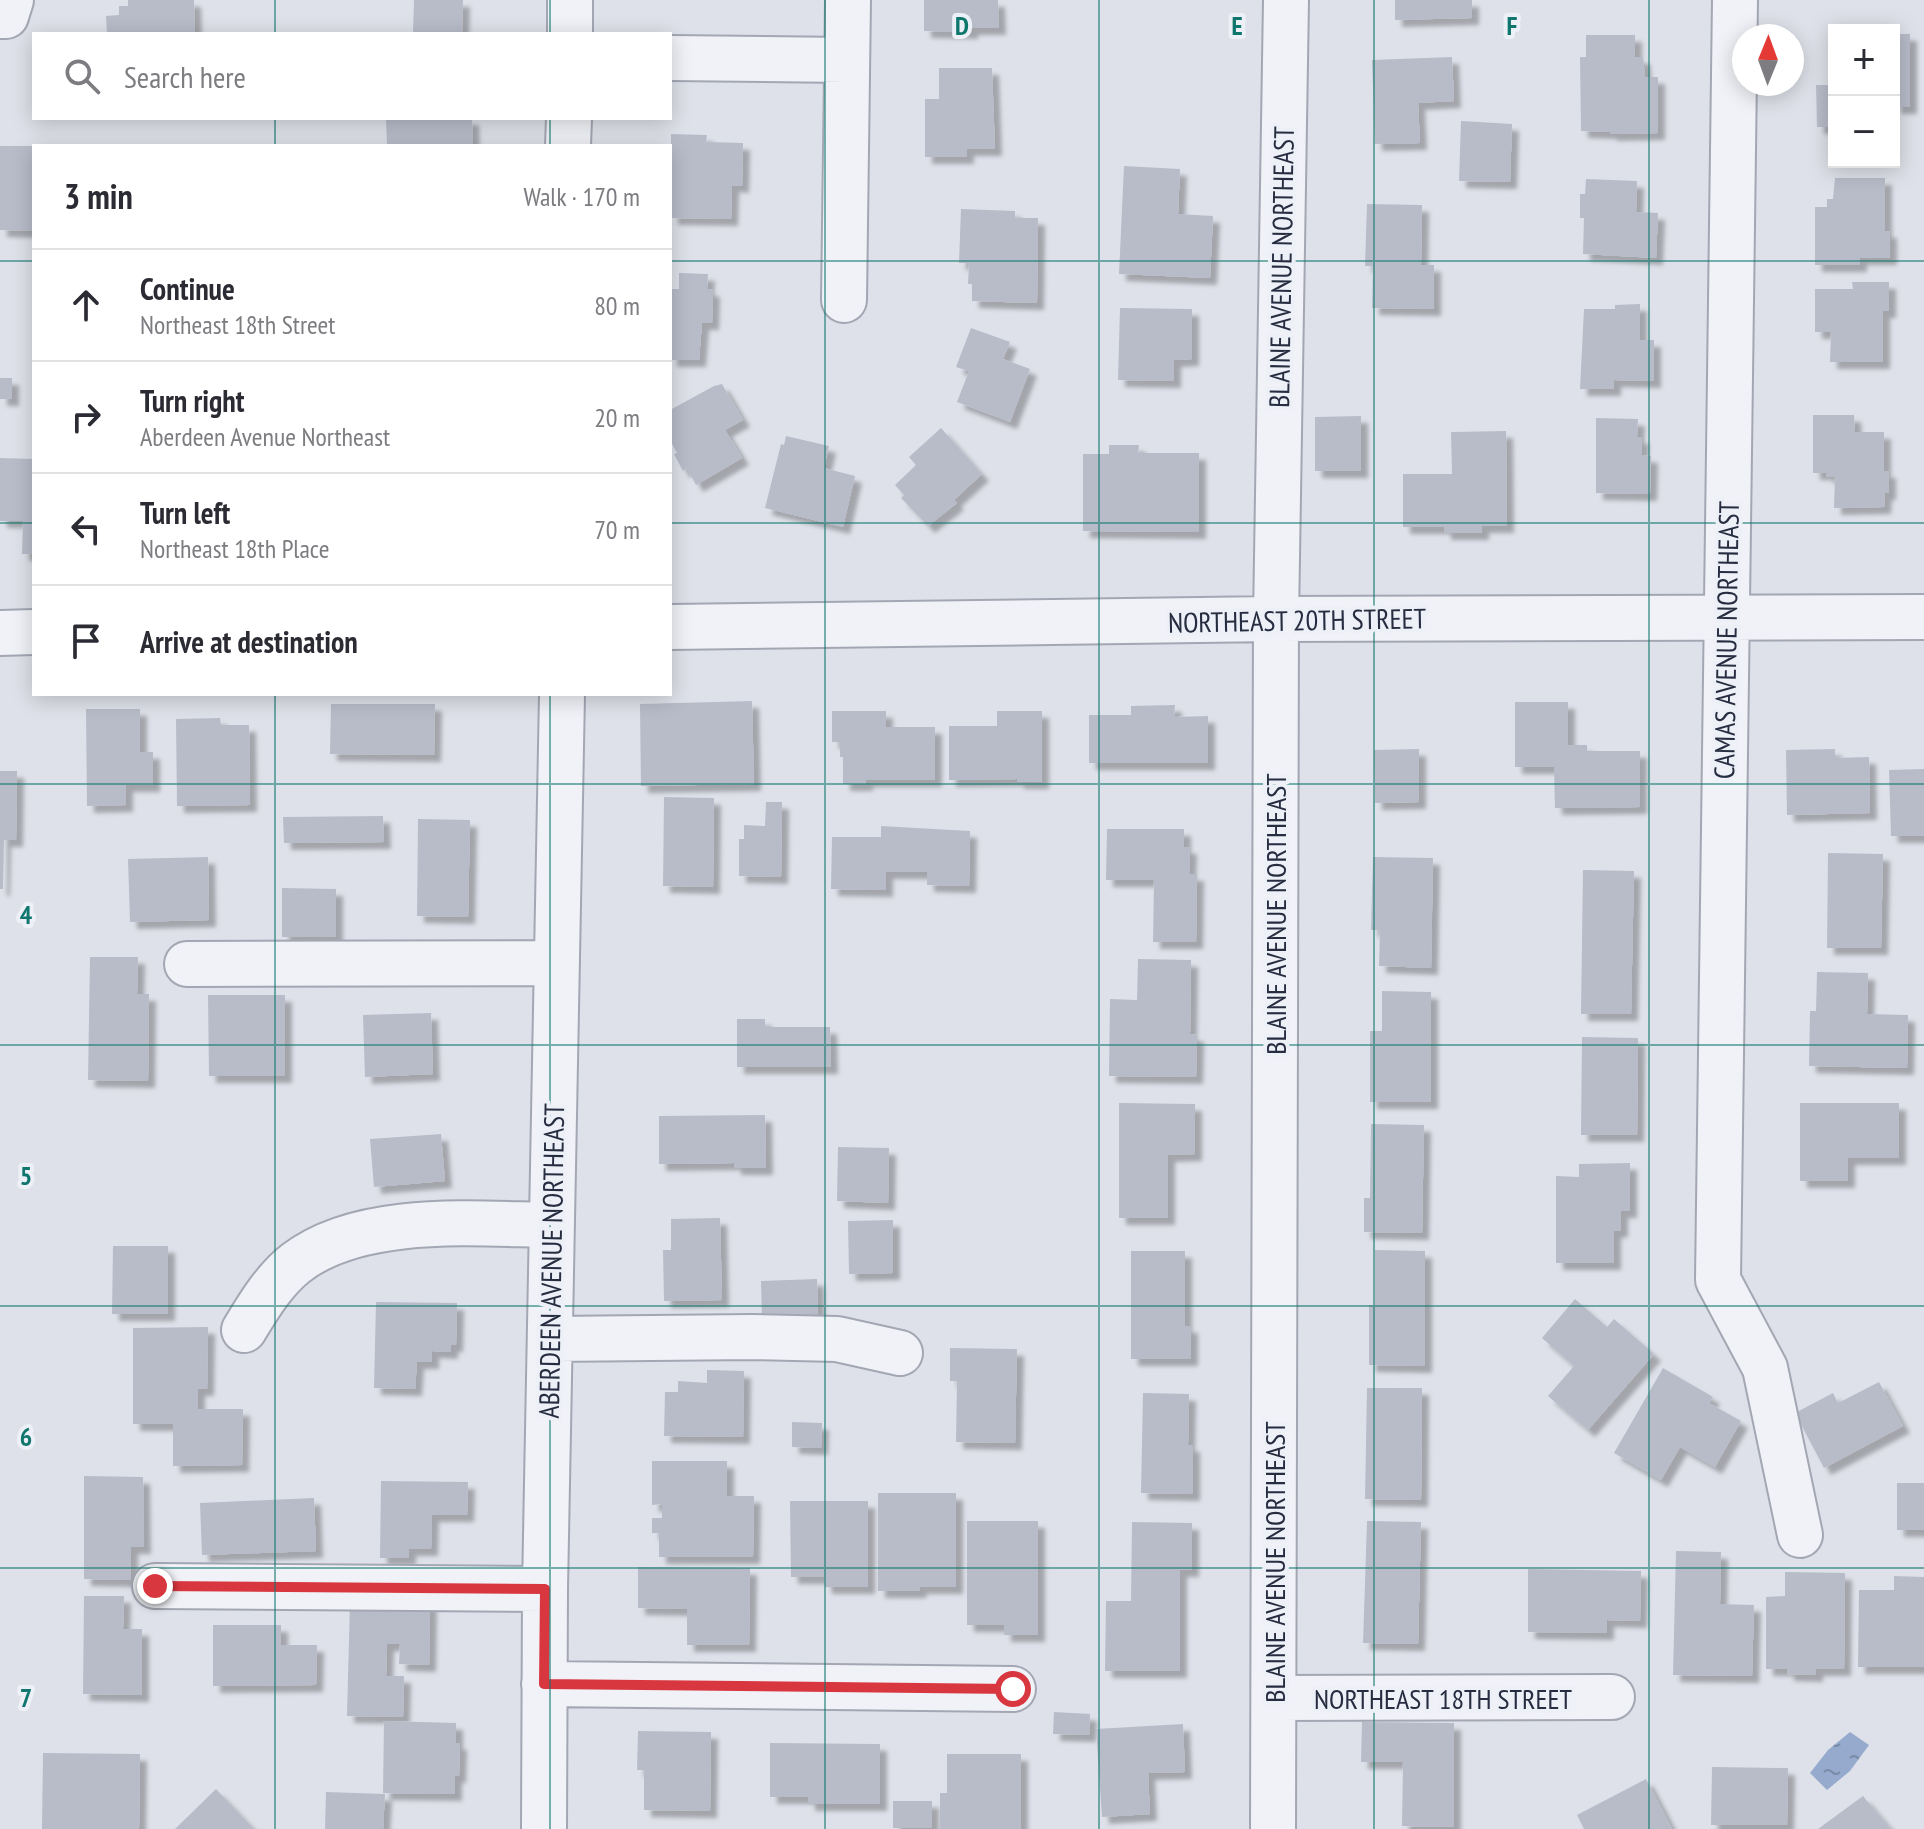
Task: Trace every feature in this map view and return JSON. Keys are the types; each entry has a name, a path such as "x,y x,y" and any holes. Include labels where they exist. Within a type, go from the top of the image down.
{"street":[{"path":"570,0 570,32"},
{"path":"844,300 848,0"},
{"name":"BLAINE AVENUE NORTHEAST","path":"1273,1829 1276,619 1286,0"},
{"name":"CAMAS AVENUE NORTHEAST","path":"1735,0 1718,1280 1765,1368 1800,1535"},
{"path":"672,58 846,60"},
{"path":"568,144 569,120"},
{"name":"NORTHEAST 20TH STREET","path":"672,627 1276,619 1924,617"},
{"path":"0,633 32,632"},
{"name":"ABERDEEN AVENUE NORTHEAST","path":"544,1829 545,1589 562,696"},
{"path":"187,964 557,963"},
{"path":"244,1330 261,1303 294,1264 336,1242 394,1228 552,1225"},
{"path":"550,1339 837,1339 900,1353"},
{"path":"155,1586 545,1589"},
{"path":"544,1684 1013,1689"},
{"name":"NORTHEAST 18TH STREET","path":"1274,1698 1612,1697"}],"water":[{"path":"1850,1732 1869,1745 1850,1771 1827,1790 1810,1773 1828,1750"}],"building":[{"path":"128,0 194,0 195,32 107,32 106,16 119,15 119,6 128,6"},
{"path":"414,0 463,0 462,32 413,32"},
{"path":"924,0 998,0 999,28 971,28 971,32 924,31"},
{"path":"1395,0 1472,0 1472,18 1395,20"},
{"path":"1900,34 1910,34 1910,107 1900,107"},
{"path":"1586,35 1635,35 1635,57 1643,57 1645,77 1658,77 1658,133 1581,131 1580,57 1586,57"},
{"path":"1452,57 1454,101 1418,103 1420,143 1375,144 1372,60"},
{"path":"939,68 992,68 995,149 967,149 967,157 925,157 925,99 939,99"},
{"path":"1816,85 1828,85 1828,127 1817,127"},
{"path":"386,120 472,120 473,144 387,144"},
{"path":"1461,121 1512,124 1510,182 1459,181"},
{"path":"671,134 707,135 706,142 743,143 742,186 732,185 731,219 672,218"},
{"path":"0,146 32,146 32,231 0,230"},
{"path":"1124,166 1180,169 1178,214 1213,216 1210,278 1119,274"},
{"path":"1835,178 1885,178 1885,231 1890,231 1890,258 1860,258 1860,265 1815,265 1815,207 1827,207 1827,199 1833,199"},
{"path":"1586,179 1637,181 1636,212 1658,213 1656,258 1583,254 1584,218 1580,218 1580,194 1585,194"},
{"path":"1367,204 1422,205 1421,265 1434,265 1434,309 1372,308 1373,266 1365,266"},
{"path":"961,209 1015,211 1015,218 1038,218 1037,303 972,301 972,284 968,284 969,263 959,263"},
{"path":"679,273 708,274 707,289 713,290 712,323 702,323 699,360 672,360 672,289 679,289"},
{"path":"1852,282 1889,282 1889,311 1883,311 1883,362 1830,362 1831,332 1815,332 1815,289 1853,289"},
{"path":"1640,304 1640,340 1654,340 1654,381 1614,380 1614,389 1580,389 1584,309 1615,309 1615,305"},
{"path":"1120,308 1192,309 1192,359 1174,360 1174,381 1118,380"},
{"path":"971,328 1010,342 1003,359 1030,369 1010,422 957,402 969,371 956,367"},
{"path":"0,378 12,378 12,399 0,399"},
{"path":"722,384 743,420 725,430 742,458 696,485 687,468 683,471 674,454 677,453 672,444 672,409"},
{"path":"1813,415 1854,415 1855,432 1884,432 1884,471 1889,471 1889,493 1885,493 1884,507 1834,508 1835,476 1813,473"},
{"path":"1361,416 1361,471 1315,471 1315,417"},
{"path":"1596,418 1638,419 1637,437 1642,437 1641,455 1651,456 1650,494 1596,493"},
{"path":"941,428 982,474 954,500 957,503 928,526 901,498 904,495 895,485 916,465 909,457"},
{"path":"1506,431 1507,526 1482,526 1482,533 1444,533 1444,527 1403,527 1403,474 1452,474 1451,432"},
{"path":"786,436 829,446 824,468 855,476 843,527 765,508 781,444 784,445"},
{"path":"1109,445 1139,445 1138,453 1199,453 1199,532 1083,531 1083,454 1109,454"},
{"path":"0,458 32,459 32,554 22,554 23,521 0,521"},
{"path":"752,701 754,784 641,786 640,704"},
{"path":"1515,702 1568,702 1568,745 1587,745 1587,751 1640,751 1640,807 1555,808 1554,767 1515,767"},
{"path":"331,704 435,704 434,755 330,754"},
{"path":"1175,705 1174,717 1208,716 1208,763 1089,763 1089,715 1131,715 1131,706"},
{"path":"86,709 140,709 140,752 153,752 153,785 126,785 126,805 87,806"},
{"path":"832,711 886,711 886,727 935,727 935,780 866,780 866,784 843,784 840,742 832,742"},
{"path":"997,711 1042,711 1042,782 1017,782 1017,779 949,780 949,726 997,726"},
{"path":"220,718 221,725 249,725 250,805 177,806 176,719"},
{"path":"1419,749 1419,802 1375,803 1374,750"},
{"path":"1835,749 1835,758 1869,757 1870,813 1787,815 1786,750"},
{"path":"1924,769 1924,836 1891,836 1889,770"},
{"path":"0,771 17,771 16,840 4,840 3,889 0,889"},
{"path":"664,797 714,798 713,887 663,886"},
{"path":"766,802 782,802 781,877 739,876 739,839 744,839 744,825 765,826"},
{"path":"383,816 384,842 284,843 283,817"},
{"path":"418,819 470,820 468,917 417,916"},
{"path":"881,826 970,831 969,886 927,885 927,872 886,872 886,890 831,889 832,837 881,837"},
{"path":"1107,829 1184,829 1184,847 1190,847 1189,874 1197,874 1196,942 1153,942 1154,880 1106,880"},
{"path":"1828,853 1883,854 1881,948 1827,948"},
{"path":"208,857 209,920 130,922 128,859"},
{"path":"1373,857 1433,858 1431,968 1379,966 1380,930 1371,930"},
{"path":"1583,870 1634,871 1631,1014 1581,1014"},
{"path":"282,888 336,889 336,937 282,937"},
{"path":"90,957 138,957 137,994 149,994 148,1081 88,1080"},
{"path":"1138,959 1191,960 1190,1034 1197,1035 1196,1077 1109,1076 1110,999 1137,1000"},
{"path":"1817,972 1868,973 1867,1014 1908,1015 1907,1068 1809,1066 1810,1011 1816,1011"},
{"path":"1382,991 1431,992 1431,1102 1370,1102 1370,1031 1382,1031"},
{"path":"208,995 285,995 285,1076 209,1076"},
{"path":"431,1013 433,1074 365,1077 363,1015"},
{"path":"737,1019 765,1019 765,1027 830,1027 831,1067 737,1067"},
{"path":"1582,1037 1638,1038 1637,1135 1581,1135"},
{"path":"1119,1103 1195,1104 1195,1154 1168,1155 1168,1218 1119,1218"},
{"path":"1800,1103 1899,1103 1899,1158 1848,1158 1848,1181 1800,1181"},
{"path":"765,1115 766,1168 734,1168 734,1163 659,1164 659,1116"},
{"path":"1371,1124 1424,1125 1422,1233 1364,1232 1364,1198 1370,1198"},
{"path":"441,1134 445,1181 374,1187 370,1139"},
{"path":"838,1147 889,1148 888,1203 837,1201"},
{"path":"1630,1163 1630,1211 1621,1211 1621,1230 1614,1231 1614,1263 1556,1263 1556,1176 1579,1177 1579,1164"},
{"path":"720,1218 722,1300 664,1301 663,1250 671,1250 671,1219"},
{"path":"893,1220 893,1273 849,1274 848,1221"},
{"path":"113,1246 168,1246 168,1314 112,1314"},
{"path":"1375,1250 1425,1251 1425,1366 1369,1365 1369,1305 1375,1305"},
{"path":"1131,1251 1185,1251 1185,1326 1191,1326 1191,1359 1131,1359"},
{"path":"817,1279 818,1318 762,1320 761,1281"},
{"path":"1575,1299 1607,1327 1614,1319 1654,1354 1588,1430 1548,1396 1574,1366 1542,1338"},
{"path":"376,1302 457,1303 456,1345 451,1345 451,1352 432,1351 432,1362 417,1362 415,1389 374,1388"},
{"path":"208,1327 207,1389 198,1389 198,1409 243,1409 242,1465 173,1466 173,1424 133,1424 133,1328"},
{"path":"950,1348 1017,1349 1015,1443 956,1442 957,1381 950,1381"},
{"path":"1663,1368 1713,1397 1709,1403 1741,1421 1715,1467 1680,1447 1661,1480 1614,1453"},
{"path":"707,1370 744,1371 743,1437 664,1436 665,1392 678,1392 678,1381 707,1383"},
{"path":"1879,1382 1903,1426 1824,1468 1795,1413 1833,1393 1838,1403"},
{"path":"1367,1388 1422,1388 1421,1500 1365,1499"},
{"path":"1143,1393 1189,1394 1188,1445 1193,1445 1193,1494 1141,1493"},
{"path":"792,1422 822,1423 821,1448 792,1447"},
{"path":"652,1461 727,1461 727,1496 754,1496 753,1557 659,1557 659,1533 652,1533 652,1518 662,1518 662,1504 652,1505"},
{"path":"84,1476 143,1477 144,1547 131,1547 131,1580 84,1579"},
{"path":"381,1481 468,1482 467,1515 432,1515 431,1549 409,1549 409,1558 380,1558"},
{"path":"1897,1483 1924,1483 1924,1530 1897,1530"},
{"path":"878,1493 956,1493 956,1587 878,1591"},
{"path":"314,1498 316,1551 202,1555 200,1503"},
{"path":"790,1501 868,1501 868,1587 825,1587 824,1577 791,1577"},
{"path":"967,1521 1038,1521 1038,1635 1004,1635 1004,1625 967,1625"},
{"path":"1367,1521 1421,1522 1418,1644 1363,1643"},
{"path":"1132,1522 1192,1523 1192,1570 1180,1570 1180,1671 1105,1671 1106,1601 1131,1601"},
{"path":"1676,1551 1721,1552 1720,1604 1754,1605 1752,1676 1673,1675"},
{"path":"638,1567 750,1568 749,1645 687,1645 687,1609 638,1608"},
{"path":"1528,1569 1641,1571 1640,1621 1607,1620 1607,1633 1528,1632"},
{"path":"1785,1572 1845,1573 1844,1669 1816,1669 1816,1675 1787,1674 1787,1669 1766,1669 1766,1597 1785,1596"},
{"path":"1894,1576 1924,1577 1924,1667 1858,1667 1859,1590 1894,1590"},
{"path":"84,1596 124,1596 123,1629 142,1629 142,1695 83,1694"},
{"path":"350,1601 430,1602 429,1665 399,1664 400,1644 387,1644 386,1676 404,1676 403,1717 347,1716"},
{"path":"213,1625 281,1625 281,1645 317,1645 316,1685 213,1686"},
{"path":"1054,1712 1090,1714 1089,1735 1053,1734"},
{"path":"384,1721 456,1723 456,1743 460,1743 455,1794 383,1793"},
{"path":"1362,1722 1454,1723 1454,1827 1402,1826 1403,1762 1361,1762"},
{"path":"1183,1724 1185,1772 1148,1773 1150,1814 1102,1817 1096,1729"},
{"path":"638,1731 711,1732 710,1811 644,1810 644,1770 637,1770"},
{"path":"770,1743 880,1744 880,1804 808,1804 808,1797 770,1797"},
{"path":"43,1753 140,1754 139,1829 42,1829"},
{"path":"947,1754 1021,1754 1021,1829 940,1829 940,1793 947,1793"},
{"path":"1712,1767 1788,1768 1787,1825 1711,1825"},
{"path":"1646,1779 1672,1829 1584,1829 1577,1815"},
{"path":"216,1789 254,1829 175,1829"},
{"path":"326,1792 385,1794 383,1829 325,1829"},
{"path":"1863,1796 1891,1829 1818,1829"},
{"path":"893,1801 932,1801 932,1828 893,1828"}],"route":[{"path":"155,1586 545,1589 544,1684 1013,1689"}]}
